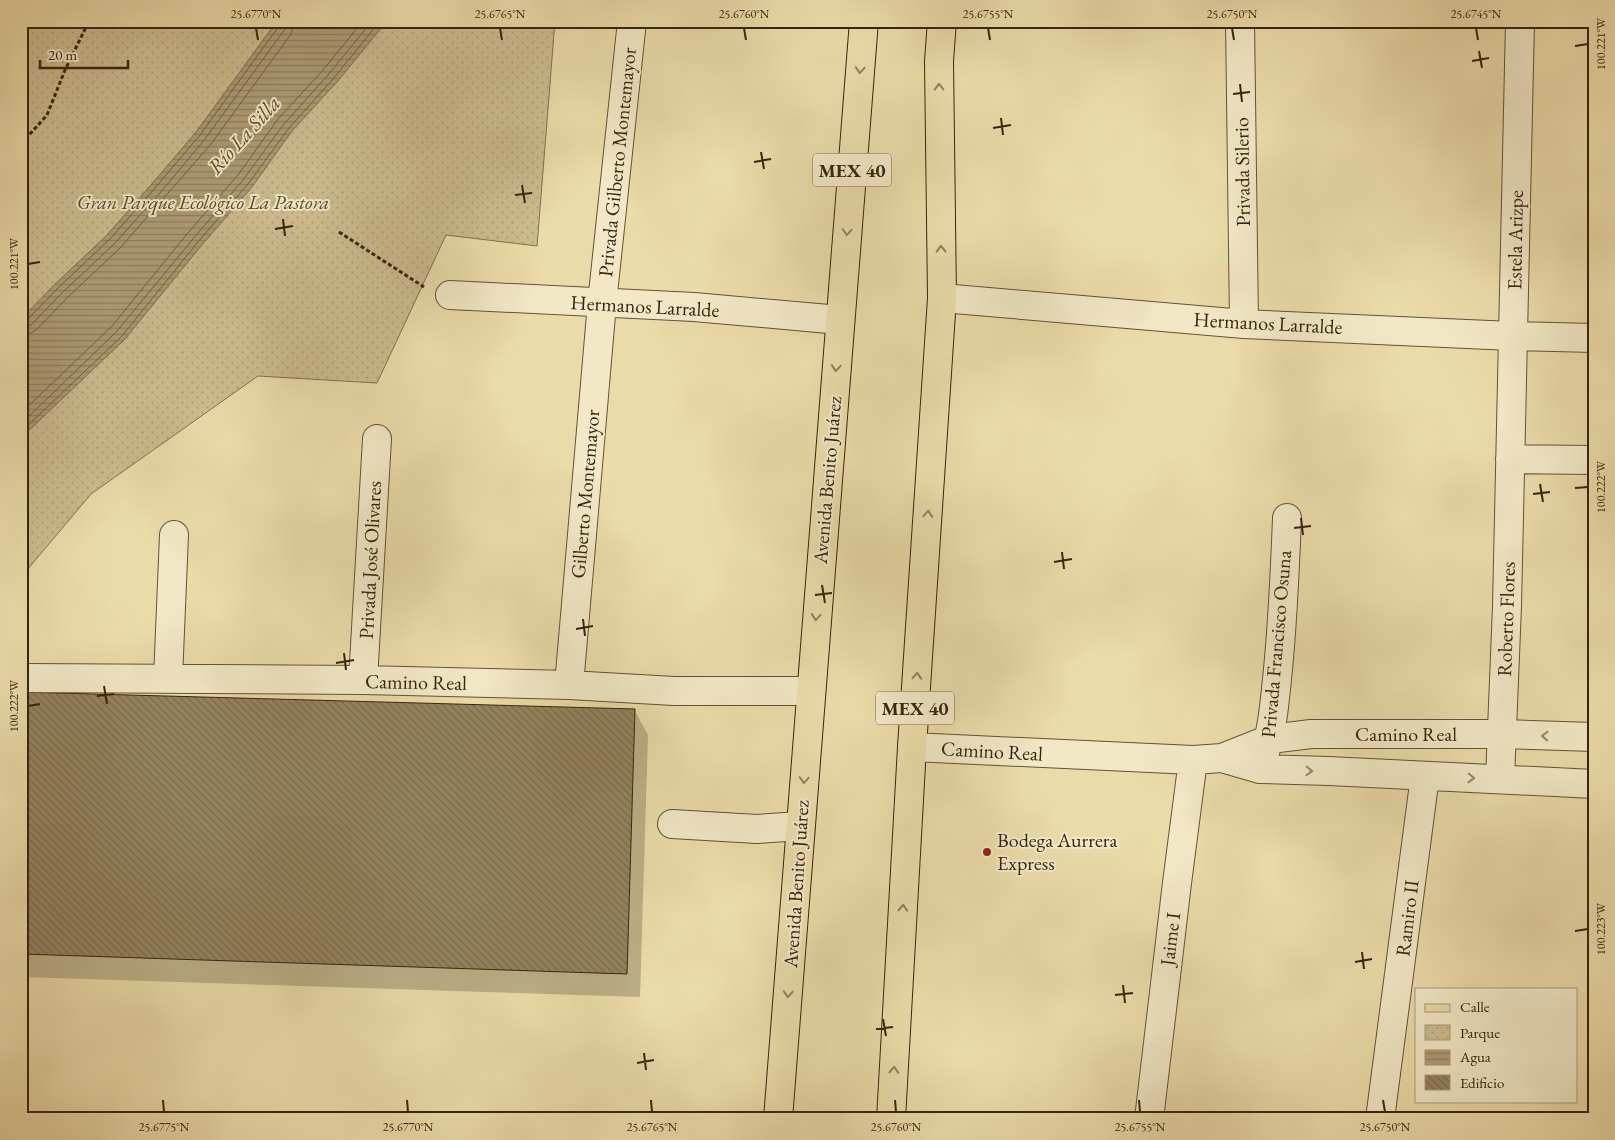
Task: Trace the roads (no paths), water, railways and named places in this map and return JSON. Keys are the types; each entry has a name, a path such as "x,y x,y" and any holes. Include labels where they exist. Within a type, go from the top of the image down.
{"main road":[{"name":"Avenida Benito Juárez","path":"778,1119 810,691 864,21"},
{"name":"MEX 40","path":"891,1119 912,748 942,298 939,61 942,21"}],"street":[{"name":"Privada Gilberto Montemayor","path":"602,303 632,21"},
{"name":"Privada Silerio","path":"1240,21 1244,324"},
{"name":"Estela Arizpe","path":"1510,459 1520,21"},
{"name":"Hermanos Larralde","path":"450,295 694,308 840,320"},
{"name":"Hermanos Larralde","path":"942,298 1244,324 1594,338"},
{"name":"Gilberto Montemayor","path":"570,686 602,303"},
{"name":"Privada José Olivares","path":"363,680 377,439"},
{"path":"1510,459 1594,460"},
{"name":"Roberto Flores","path":"1500,779 1503,734 1510,459"},
{"name":"Privada Francisco Osuna","path":"1260,769 1270,739 1273,714 1284,608 1287,518"},
{"path":"168,679 174,534"},
{"name":"Camino Real","path":"21,678 363,680 674,691 810,691"},
{"name":"Camino Real","path":"912,748 1193,760 1222,758 1270,739 1311,734 1503,734 1594,737"},
{"name":"Camino Real","path":"1222,758 1260,769 1594,784"},
{"name":"Jaime I","path":"1149,1119 1193,760"},
{"name":"Ramiro II","path":"1380,1119 1425,776"},
{"path":"672,824 756,829 800,826"}],"water":[{"name":"Río La Silla","path":"277,21 387,21 337,82 292,131 252,187 125,339 21,438 21,319 106,236 151,185 196,132"}],"place":[{"name":"Bodega Aurrera Express","path":"987,852"}],"park label":[{"name":"Gran Parque Ecológico La Pastora","path":"203,202"}]}
